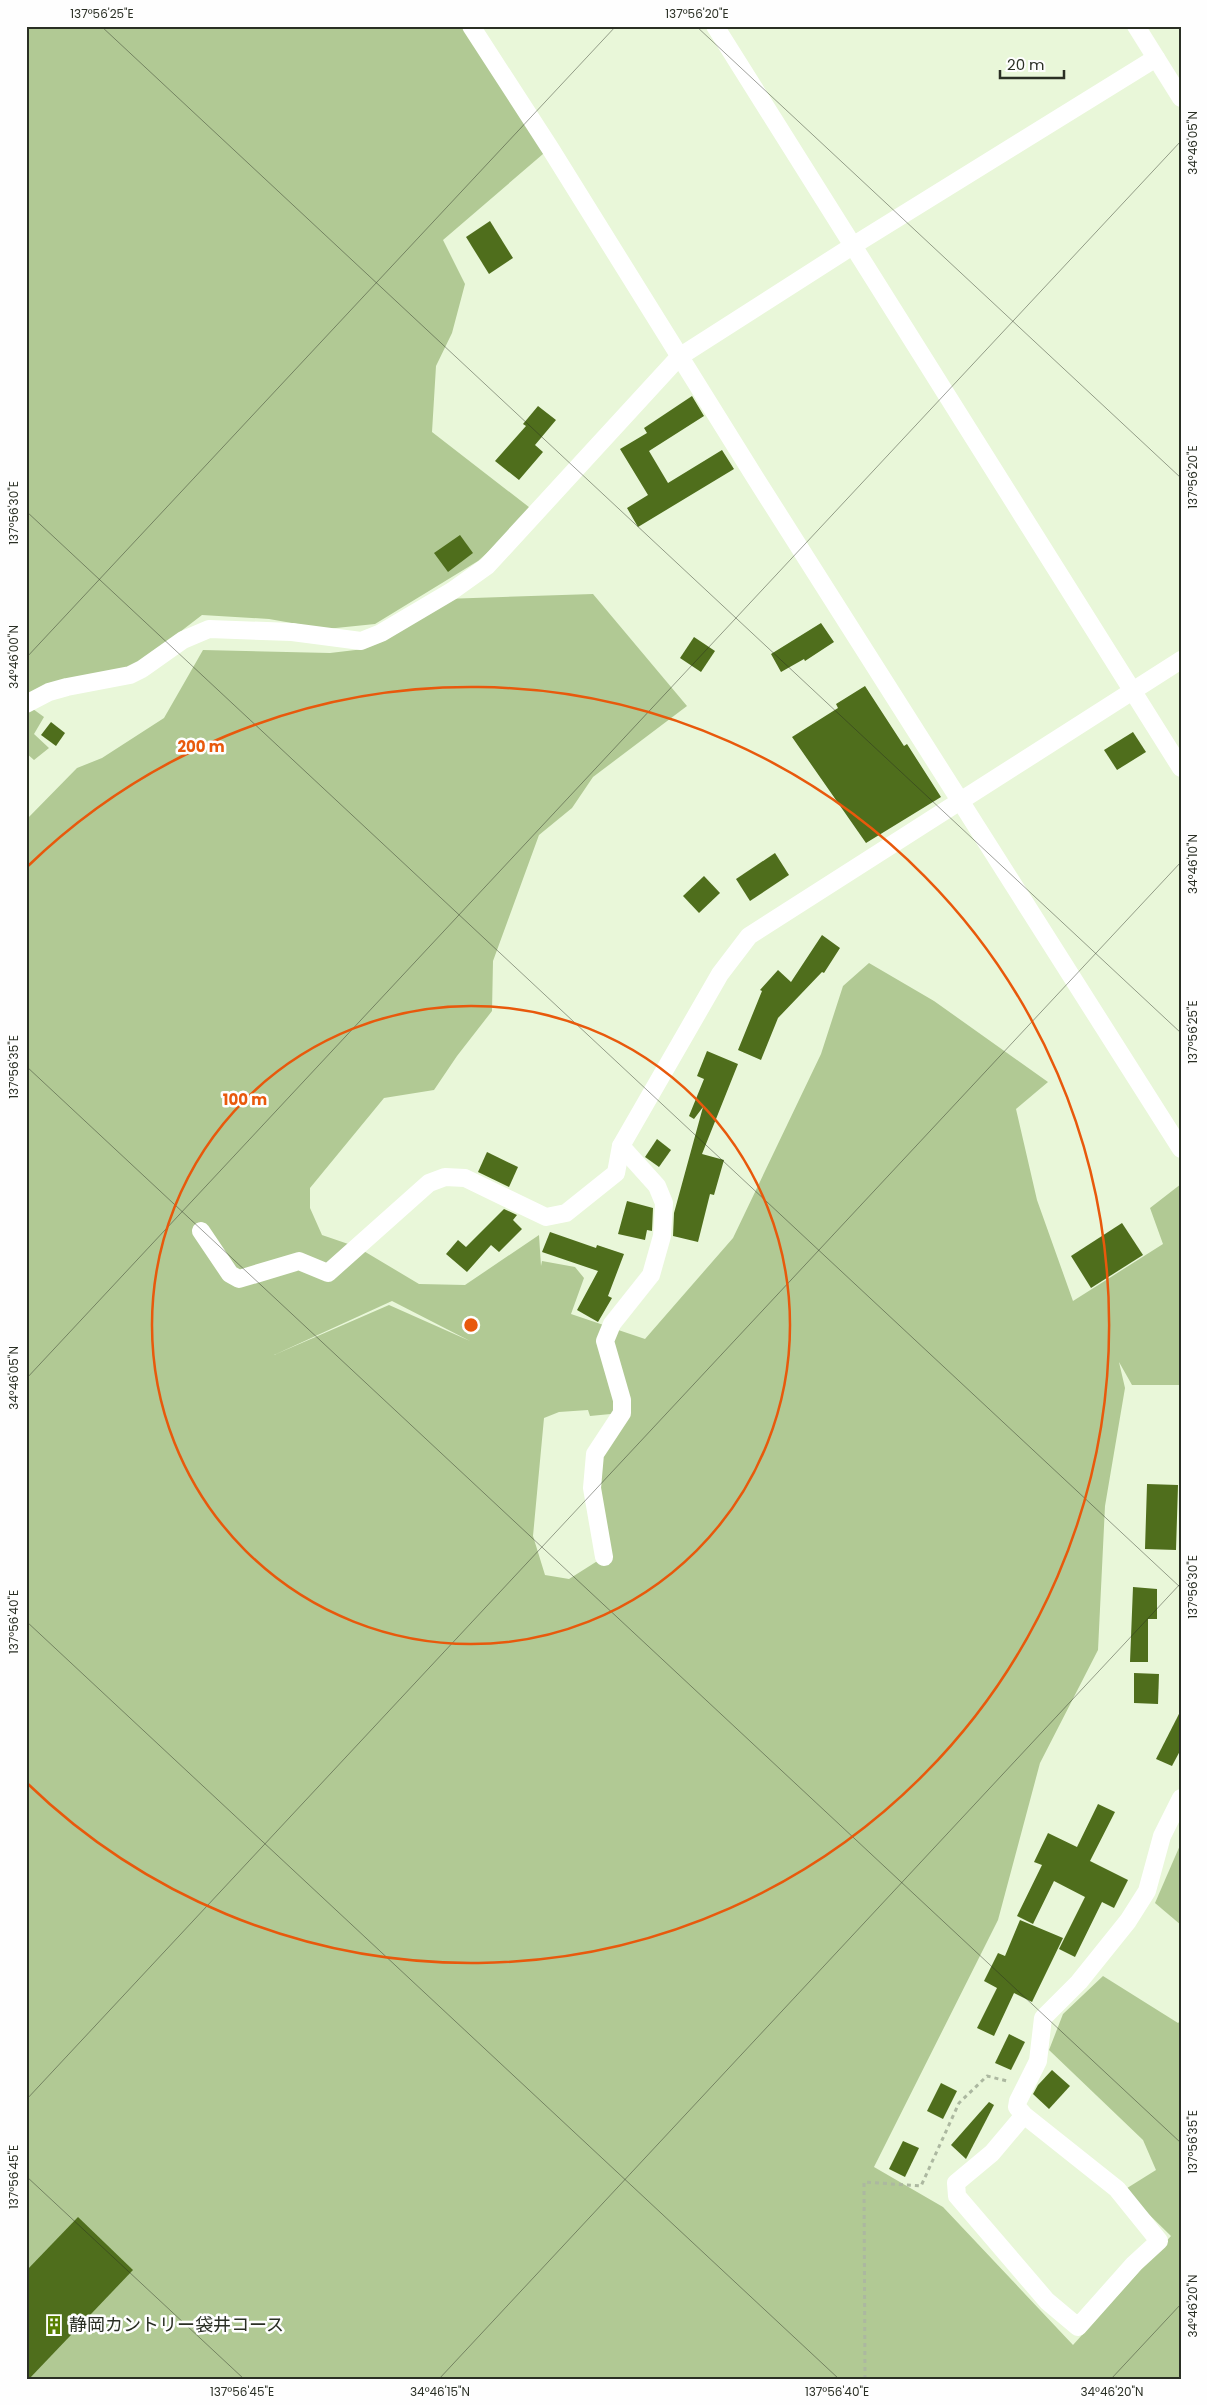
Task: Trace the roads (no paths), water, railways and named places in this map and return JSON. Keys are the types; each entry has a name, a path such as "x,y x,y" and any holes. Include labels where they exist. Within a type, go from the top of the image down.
{"street":[{"path":"471,26 550,148 679,357 959,801 1068,969 1181,1149"},
{"path":"715,26 1181,768"},
{"path":"1136,26 1181,98"},
{"path":"26,704 49,692 67,686 130,674 142,669 183,640 209,629 292,632 361,641 381,633 452,591 487,566 679,357 854,245 1156,58"},
{"path":"202,1231 230,1274 239,1279 299,1261 328,1274 429,1182 445,1177 465,1178 546,1216 566,1213 616,1173 621,1146 720,974 749,936 1131,690 1181,660"},
{"path":"604,1557 592,1488 595,1454 622,1413 622,1400 605,1341 612,1324 651,1276 662,1236 664,1203 656,1186 621,1146"},
{"path":"1024,2115 992,2153 956,2183 957,2196 1048,2301 1078,2327 1134,2264 1158,2241 1117,2189 1024,2115 1017,2107 1025,2084 1038,2061 1043,2018 1079,1982 1128,1921 1147,1891 1162,1836 1181,1798"}],"place":[{"name":"静岡カントリー袋井コース","path":"54,2325"}]}
